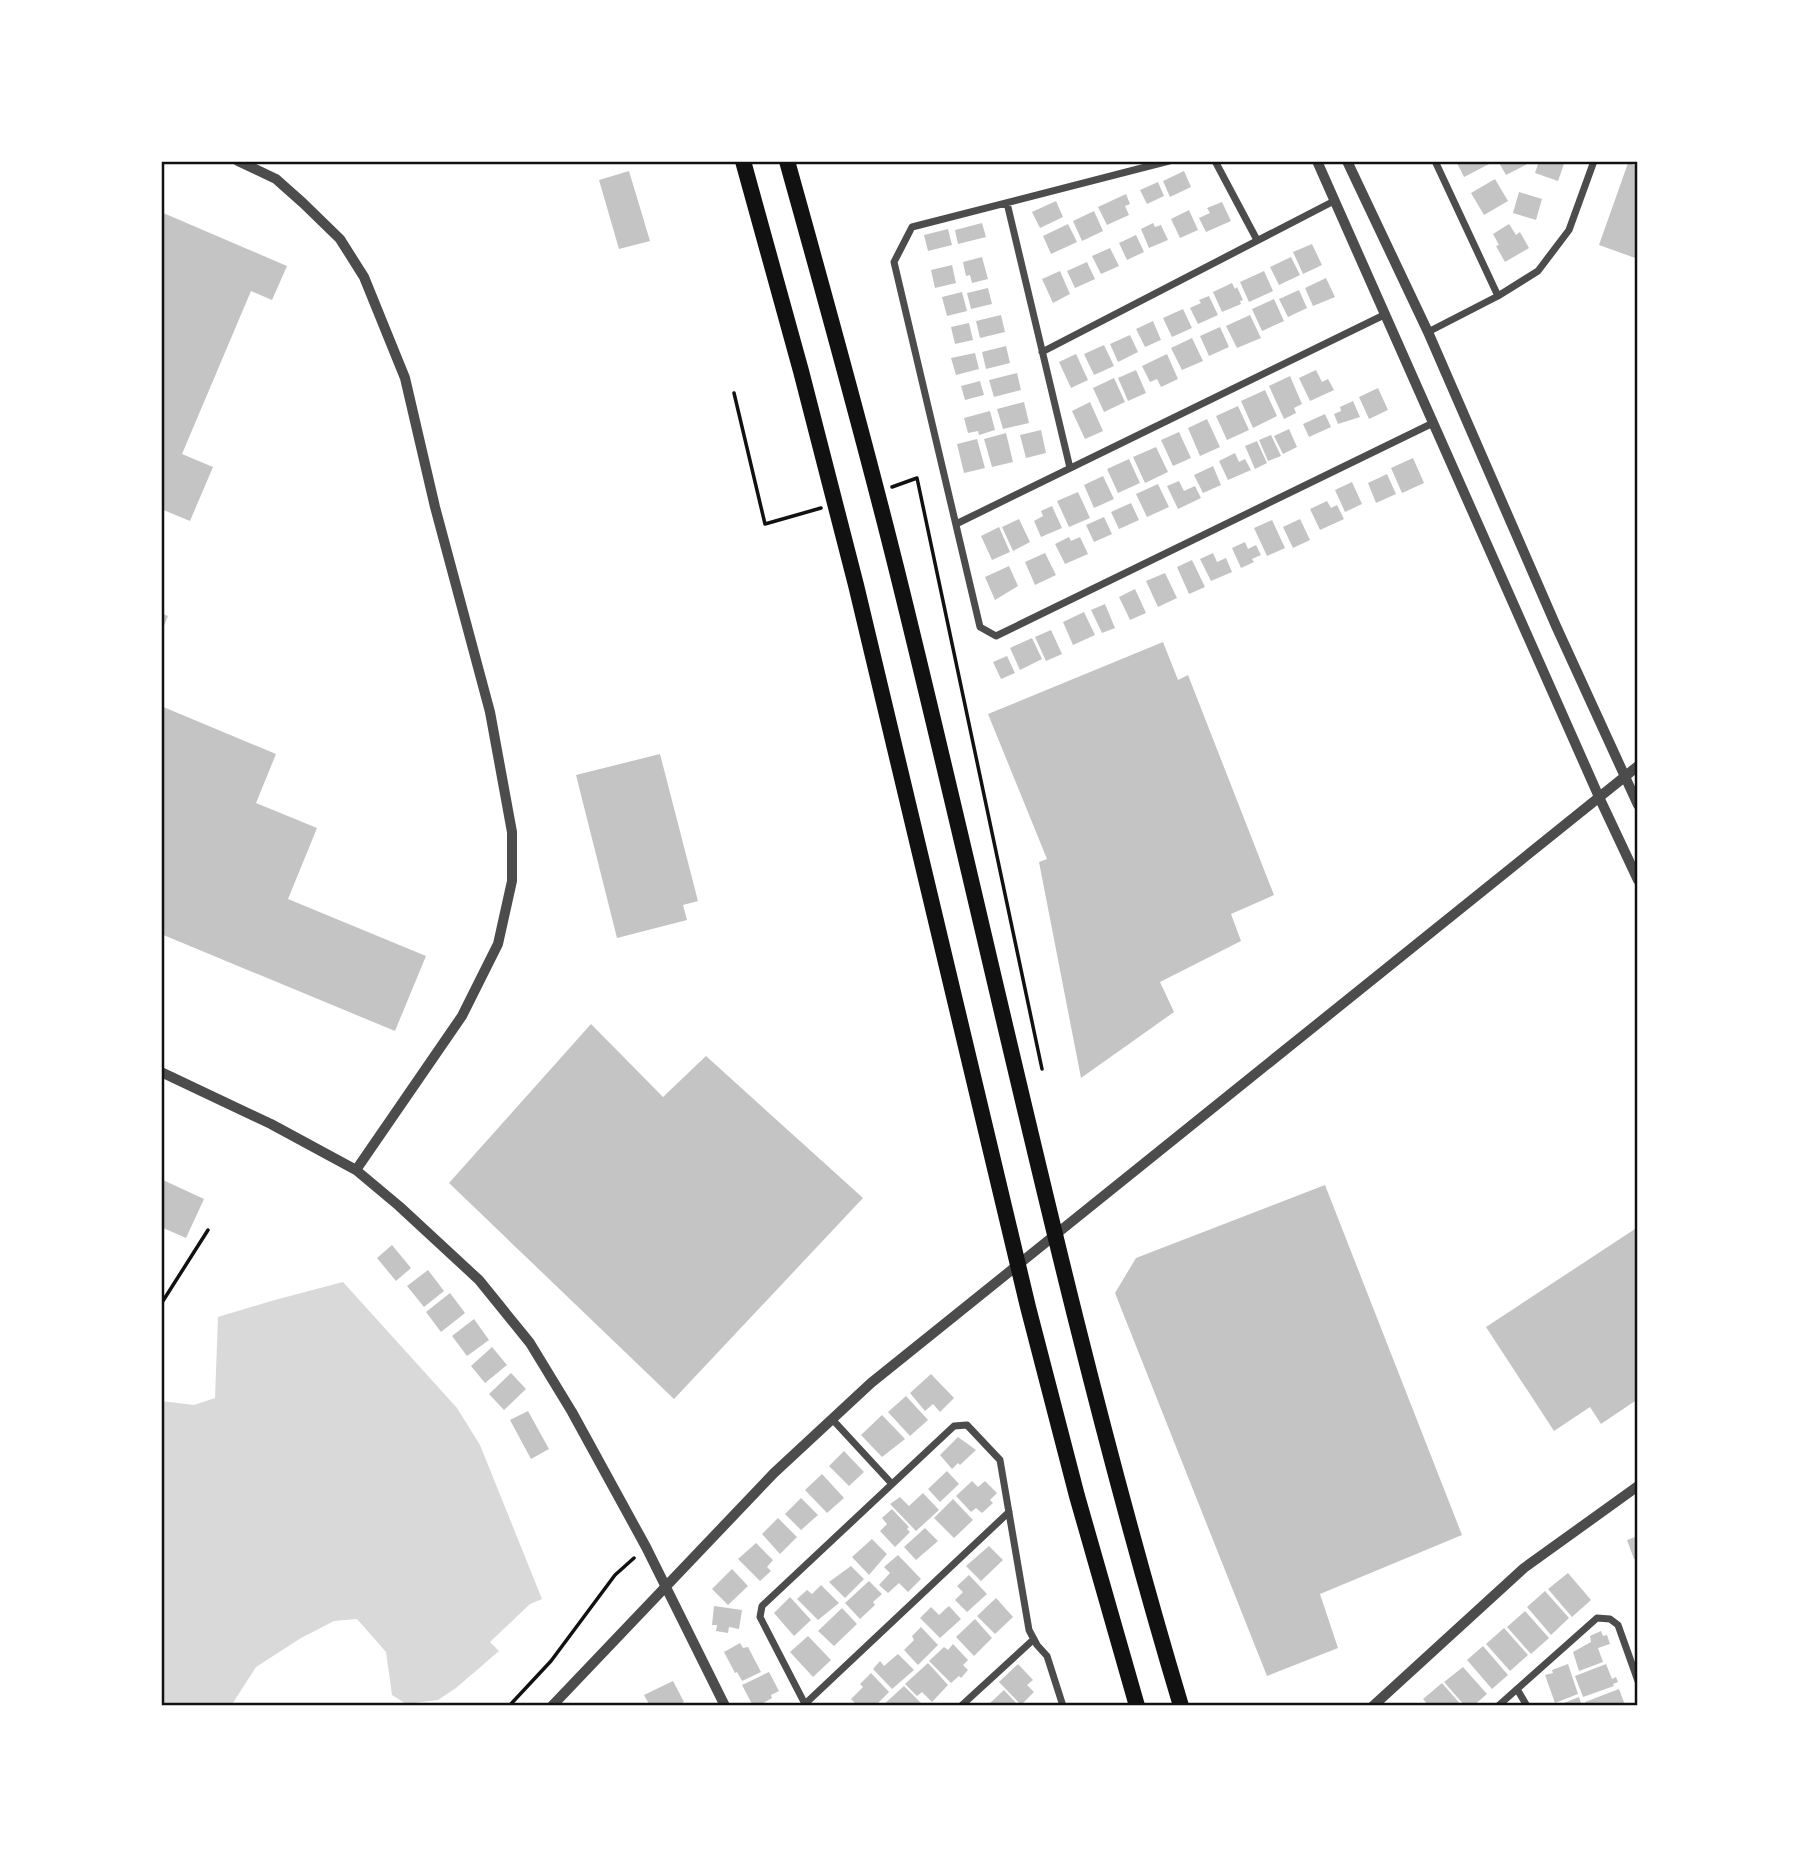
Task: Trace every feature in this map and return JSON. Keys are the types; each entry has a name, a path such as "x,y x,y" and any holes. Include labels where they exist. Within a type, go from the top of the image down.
{"highway":[{"path":"743,161 801,370 856,585 1028,1307 1077,1496 1137,1706"},
{"path":"787,161 897,572 1117,1484 1181,1706"}],"street":[{"path":"238,161 276,179 303,203 340,239 364,277 405,378 435,507 490,712 512,832 512,881 498,944 462,1016 356,1170"},
{"path":"1169,161 912,227 894,261 980,626 996,636 1433,423"},
{"path":"1215,161 1257,240"},
{"path":"1317,161 1638,880"},
{"path":"1347,161 1428,332 1556,626 1638,805"},
{"path":"1435,161 1498,296"},
{"path":"1428,332 1498,296 1538,271 1569,230 1594,161"},
{"path":"1042,352 1334,201"},
{"path":"1007,202 1070,468"},
{"path":"956,524 1386,314"},
{"path":"552,1706 774,1473 871,1383 1638,766"},
{"path":"161,1072 239,1108 356,1170 479,1280 530,1343 572,1412 646,1547 725,1706"},
{"path":"832,1419 891,1484"},
{"path":"1009,1512 806,1705 760,1617 762,1606 891,1484 954,1426 967,1425 1000,1460 1009,1512 1029,1630 1047,1656 1063,1706"},
{"path":"1373,1706 1524,1568 1638,1486"},
{"path":"1498,1706 1598,1618 1610,1619 1618,1625 1638,1681"},
{"path":"961,1706 1034,1639"},
{"path":"1517,1689 1527,1706"}],"path":[{"path":"734,393 765,524 781,520"},
{"path":"898,485 917,478 1042,1069"},
{"path":"161,1304 208,1230"},
{"path":"509,1706 551,1661 615,1575 646,1547"}],"shaded area":[{"path":"343,1282 457,1408 480,1445 542,1599 530,1604 490,1642 499,1651 438,1700 406,1704 392,1695 386,1652 357,1619 334,1621 301,1638 256,1667 231,1706 161,1706 161,1401 194,1405 215,1398 218,1317"}],"building":[{"path":"1456,161 1489,161 1491,163 1464,177"},
{"path":"1498,161 1533,161 1506,175"},
{"path":"1539,161 1565,161 1558,181 1535,173"},
{"path":"1628,163 1638,166 1638,259 1599,245"},
{"path":"629,171 650,241 619,249 599,180"},
{"path":"1184,171 1191,187 1170,197 1163,181"},
{"path":"1495,179 1508,201 1484,215 1471,193"},
{"path":"1158,182 1164,196 1147,204 1140,190"},
{"path":"1519,192 1542,199 1536,220 1513,213"},
{"path":"1126,194 1130,204 1125,206 1129,215 1107,225 1098,207"},
{"path":"1056,201 1063,217 1040,228 1032,212"},
{"path":"1222,202 1231,221 1206,232 1199,218 1210,213 1207,208"},
{"path":"1189,210 1198,230 1180,238 1171,219"},
{"path":"1094,211 1103,231 1082,241 1073,221"},
{"path":"161,212 287,266 272,300 251,291 182,454 213,467 190,521 161,509"},
{"path":"982,223 986,237 958,244 955,230"},
{"path":"1153,223 1155,227 1161,225 1168,240 1149,248 1141,229"},
{"path":"1068,224 1077,242 1051,254 1043,236"},
{"path":"1509,224 1516,235 1520,232 1529,248 1505,262 1493,234"},
{"path":"948,229 952,245 928,251 924,235"},
{"path":"1136,235 1144,252 1127,260 1119,243"},
{"path":"1312,244 1322,265 1303,274 1293,252"},
{"path":"1110,248 1119,266 1101,274 1092,256"},
{"path":"982,257 988,279 972,283 970,275 966,276 963,262"},
{"path":"1291,257 1300,275 1279,285 1270,267"},
{"path":"1087,262 1095,279 1075,288 1067,271"},
{"path":"952,265 956,283 935,288 931,270"},
{"path":"1060,271 1070,294 1053,303 1042,279"},
{"path":"1264,271 1273,291 1249,302 1240,282"},
{"path":"1326,278 1335,297 1313,306 1305,288"},
{"path":"1232,283 1243,300 1240,301 1241,304 1222,312 1213,292"},
{"path":"988,288 992,304 971,309 967,293"},
{"path":"1299,290 1307,308 1288,317 1279,299"},
{"path":"962,292 967,311 947,316 942,297"},
{"path":"1209,296 1218,315 1198,324 1190,308"},
{"path":"1274,299 1284,321 1262,331 1252,309"},
{"path":"1183,309 1192,328 1172,337 1163,318"},
{"path":"1001,315 1005,332 980,338 976,321"},
{"path":"1250,315 1261,338 1237,348 1226,326"},
{"path":"1153,321 1161,340 1145,347 1136,329"},
{"path":"969,323 973,340 955,344 951,327"},
{"path":"1220,327 1229,347 1209,356 1200,336"},
{"path":"1130,335 1138,352 1118,362 1110,344"},
{"path":"1192,338 1203,361 1182,370 1171,348"},
{"path":"1104,345 1114,366 1094,375 1084,354"},
{"path":"1006,346 1010,363 986,369 982,352"},
{"path":"975,353 979,369 956,375 951,358"},
{"path":"1076,354 1088,380 1071,388 1059,362"},
{"path":"1167,354 1178,379 1161,387 1157,379 1150,382 1142,366"},
{"path":"1136,370 1146,393 1128,401 1118,378"},
{"path":"1316,370 1322,382 1328,379 1334,390 1310,401 1299,378"},
{"path":"1017,373 1021,390 994,397 989,380"},
{"path":"1290,376 1302,404 1294,408 1296,413 1284,419 1269,386"},
{"path":"1114,378 1125,402 1104,412 1093,388"},
{"path":"980,381 984,395 965,400 961,386"},
{"path":"1378,388 1388,410 1369,419 1359,397"},
{"path":"1265,390 1277,416 1253,428 1241,401"},
{"path":"1353,401 1360,417 1338,424 1334,414 1341,411 1340,407"},
{"path":"1024,402 1029,423 1003,429 997,409"},
{"path":"1090,402 1103,431 1085,439 1072,411"},
{"path":"1238,406 1249,430 1227,440 1216,416"},
{"path":"990,411 995,430 979,435 978,431 968,433 964,418"},
{"path":"1325,414 1331,427 1309,437 1303,424"},
{"path":"1207,419 1220,447 1200,456 1188,428"},
{"path":"1289,429 1297,447 1283,454 1274,436"},
{"path":"1041,430 1046,453 1026,458 1020,435"},
{"path":"1179,432 1191,458 1173,466 1161,440"},
{"path":"1006,433 1013,462 992,467 984,439"},
{"path":"1271,435 1281,456 1268,461 1259,440"},
{"path":"977,439 985,468 964,473 957,444"},
{"path":"1257,441 1267,463 1255,469 1245,446"},
{"path":"1156,447 1168,472 1145,483 1133,457"},
{"path":"1235,453 1239,462 1245,459 1251,470 1228,480 1219,461"},
{"path":"1413,458 1424,483 1402,493 1391,468"},
{"path":"1129,459 1140,483 1118,493 1107,469"},
{"path":"1213,466 1221,485 1203,493 1194,475"},
{"path":"1387,474 1396,494 1376,503 1368,483"},
{"path":"1103,476 1114,499 1094,508 1084,485"},
{"path":"1179,481 1184,491 1195,486 1201,498 1178,509 1167,486"},
{"path":"1352,482 1362,504 1345,512 1335,490"},
{"path":"1158,484 1169,507 1147,517 1136,494"},
{"path":"1078,492 1090,518 1069,527 1057,501"},
{"path":"1327,501 1331,508 1337,505 1344,519 1320,530 1310,509"},
{"path":"1131,503 1139,520 1119,529 1111,512"},
{"path":"1052,506 1062,528 1041,537 1034,521 1043,516 1041,511"},
{"path":"1104,517 1112,534 1094,542 1086,525"},
{"path":"1019,519 1030,542 1013,551 1002,527"},
{"path":"1300,519 1310,540 1293,548 1283,527"},
{"path":"1272,520 1285,548 1267,556 1254,528"},
{"path":"999,527 1010,552 992,560 981,536"},
{"path":"1069,537 1071,541 1080,537 1088,554 1065,564 1055,544"},
{"path":"1245,542 1248,549 1256,545 1261,555 1241,568 1232,548"},
{"path":"1045,553 1056,575 1035,585 1025,562"},
{"path":"1213,553 1217,562 1226,558 1232,572 1211,581 1200,559"},
{"path":"1192,560 1205,587 1189,594 1177,567"},
{"path":"1009,566 1018,586 995,600 985,577"},
{"path":"1165,573 1177,598 1158,607 1146,581"},
{"path":"1135,589 1146,613 1130,620 1119,597"},
{"path":"1105,604 1115,628 1102,633 1091,610"},
{"path":"1084,612 1095,635 1073,645 1063,622"},
{"path":"161,613 168,616 161,633"},
{"path":"1051,630 1062,654 1046,661 1035,637"},
{"path":"1032,638 1042,659 1020,670 1010,648"},
{"path":"1163,642 1178,680 1188,675 1274,895 1231,914 1241,941 1160,982 1174,1012 1081,1078 1039,862 1047,859 988,714"},
{"path":"1007,656 1015,673 1001,679 993,662"},
{"path":"161,706 276,754 256,803 317,828 288,899 426,956 395,1031 161,934"},
{"path":"660,754 698,901 683,905 687,920 617,938 576,775"},
{"path":"591,1024 663,1097 706,1056 863,1198 674,1399 449,1183"},
{"path":"163,1180 204,1199 186,1238 161,1227"},
{"path":"1325,1185 1462,1535 1320,1594 1338,1648 1267,1676 1115,1293 1136,1258"},
{"path":"1638,1227 1638,1399 1601,1424 1590,1407 1554,1431 1486,1327"},
{"path":"392,1245 411,1268 396,1281 377,1258"},
{"path":"428,1270 444,1291 424,1307 407,1286"},
{"path":"450,1293 465,1313 441,1332 426,1312"},
{"path":"474,1319 489,1340 467,1356 452,1336"},
{"path":"492,1347 507,1365 485,1383 471,1366"},
{"path":"511,1373 526,1389 504,1410 489,1394"},
{"path":"931,1374 954,1398 940,1412 933,1404 925,1411 910,1393"},
{"path":"906,1396 928,1420 910,1436 888,1412"},
{"path":"528,1411 549,1449 531,1459 510,1420"},
{"path":"882,1415 905,1439 882,1457 861,1435"},
{"path":"958,1437 976,1450 952,1469 940,1455"},
{"path":"844,1451 864,1472 849,1486 829,1466"},
{"path":"947,1471 959,1484 940,1502 928,1489"},
{"path":"822,1474 844,1498 827,1513 805,1490"},
{"path":"972,1481 978,1487 985,1481 997,1493 990,1500 993,1503 982,1513 976,1508 971,1512 956,1496"},
{"path":"923,1493 939,1510 916,1531 890,1504 900,1497 909,1506"},
{"path":"801,1498 818,1515 801,1530 785,1514"},
{"path":"953,1499 973,1520 954,1538 934,1518"},
{"path":"892,1509 909,1527 907,1529 910,1532 895,1547 880,1531 887,1524 882,1518"},
{"path":"778,1518 797,1537 780,1554 762,1534"},
{"path":"925,1528 938,1541 916,1560 904,1547"},
{"path":"1638,1536 1638,1558 1634,1559 1627,1540"},
{"path":"872,1539 887,1554 869,1575 852,1557"},
{"path":"756,1543 773,1560 767,1567 771,1571 760,1581 738,1559"},
{"path":"989,1546 1003,1560 981,1581 966,1566"},
{"path":"898,1555 921,1579 908,1592 899,1583 888,1593 879,1585 890,1573 884,1567"},
{"path":"851,1566 864,1579 845,1598 829,1582"},
{"path":"732,1569 748,1586 728,1605 712,1589"},
{"path":"1568,1573 1591,1600 1572,1617 1548,1589"},
{"path":"969,1575 987,1594 967,1612 955,1600 963,1592 957,1586"},
{"path":"869,1581 882,1594 860,1619 845,1603"},
{"path":"821,1585 839,1603 818,1620 797,1599 807,1590 812,1594"},
{"path":"1545,1591 1569,1618 1551,1635 1527,1607"},
{"path":"790,1597 811,1620 794,1636 774,1613"},
{"path":"996,1598 1013,1617 995,1634 977,1616"},
{"path":"714,1606 742,1610 739,1629 729,1627 728,1633 716,1631 717,1625 712,1625"},
{"path":"949,1606 961,1619 940,1638 920,1618 931,1607 939,1615"},
{"path":"842,1608 857,1624 834,1646 818,1631"},
{"path":"1525,1611 1549,1638 1531,1654 1507,1627"},
{"path":"975,1619 992,1638 974,1656 956,1637"},
{"path":"921,1627 938,1645 918,1665 904,1650"},
{"path":"1504,1628 1528,1655 1510,1671 1486,1644"},
{"path":"1601,1631 1603,1636 1607,1635 1610,1644 1598,1648 1603,1662 1579,1671 1573,1652 1591,1642 1590,1636"},
{"path":"808,1636 831,1660 813,1677 790,1652"},
{"path":"740,1643 743,1648 748,1647 761,1672 742,1681 724,1652"},
{"path":"953,1644 968,1660 963,1665 968,1670 961,1678 959,1676 951,1683 929,1661 944,1647 948,1650"},
{"path":"1483,1646 1508,1675 1492,1689 1467,1660"},
{"path":"898,1654 914,1670 892,1689 873,1669 880,1661 884,1666"},
{"path":"928,1663 948,1685 932,1702 922,1692 917,1696 905,1684"},
{"path":"1018,1664 1033,1680 1027,1685 1034,1692 1021,1705 999,1682"},
{"path":"1568,1664 1578,1694 1555,1703 1545,1675"},
{"path":"1606,1664 1612,1679 1616,1677 1618,1682 1613,1684 1614,1686 1583,1697 1575,1676"},
{"path":"1463,1667 1487,1694 1473,1706 1465,1706 1444,1682"},
{"path":"769,1672 779,1691 771,1695 772,1698 753,1706 742,1685"},
{"path":"871,1673 889,1692 875,1706 858,1706 851,1699 863,1687 860,1684"},
{"path":"673,1681 684,1702 676,1706 650,1706 644,1695"},
{"path":"1442,1683 1462,1706 1429,1706 1423,1699"},
{"path":"904,1686 921,1703 918,1706 882,1706"},
{"path":"1619,1689 1625,1705 1586,1706 1585,1702"},
{"path":"1004,1690 1019,1706 989,1704"},
{"path":"1579,1697 1582,1706 1556,1706"}]}
